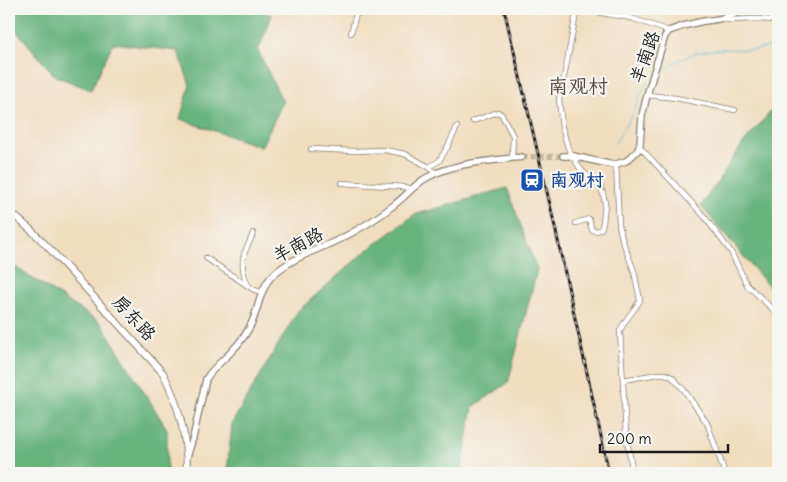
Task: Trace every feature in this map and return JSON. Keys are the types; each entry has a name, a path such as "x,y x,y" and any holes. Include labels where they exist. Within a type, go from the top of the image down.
{"main road":[{"name":"房东路","path":"9,211 48,246 163,373 178,406 185,442 186,472"}],"street":[{"path":"350,33 356,14 376,9"},
{"path":"576,223 589,219 592,230 597,231 601,229 605,203 601,188 581,170 568,148 562,127 559,99 578,9 631,18 669,30"},
{"name":"羊南路","path":"639,146 642,116 647,96 665,36 669,30 724,19 744,9"},
{"path":"724,19 774,20"},
{"path":"647,96 676,98 735,110"},
{"path":"473,121 498,112 502,115 512,136 512,158"},
{"path":"429,167 439,161 457,127"},
{"path":"563,156 616,164 626,161 638,150 639,146 704,216 730,252 747,285 778,314"},
{"path":"311,149 385,150 405,154 436,173"},
{"name":"羊南路","path":"187,459 206,379 211,371 239,343 253,320 262,292 271,277 282,267 328,245 378,217 426,178 436,173 464,164 522,157"},
{"path":"616,164 619,225 634,271 640,300 620,331 626,435 633,473"},
{"path":"342,183 412,189"},
{"path":"249,287 242,260 253,233"},
{"path":"206,258 249,287 262,292"},
{"path":"623,380 658,374 666,374 672,378 684,390 707,423 725,473"}],"green space":[{"path":"9,9 256,9 272,15 258,51 283,102 261,147 180,119 190,85 178,51 113,43 91,90 55,76 9,22"},
{"path":"778,103 778,297 701,206 742,145"},
{"path":"507,188 537,270 508,383 473,407 461,473 227,473 232,423 298,311 360,256 414,215"},
{"path":"9,263 101,323 167,429 167,473 9,473"}],"waterway":[{"path":"656,77 675,62 698,52 723,49 755,50 778,45"},
{"path":"615,143 634,112 640,95 648,82"}],"tunnel":[{"path":"522,157 563,156"}],"railway":[{"path":"504,9 551,209 609,473"}],"place":[{"name":"南观村","path":"532,180"}],"district":[{"name":"南观村","path":"578,86"}]}
